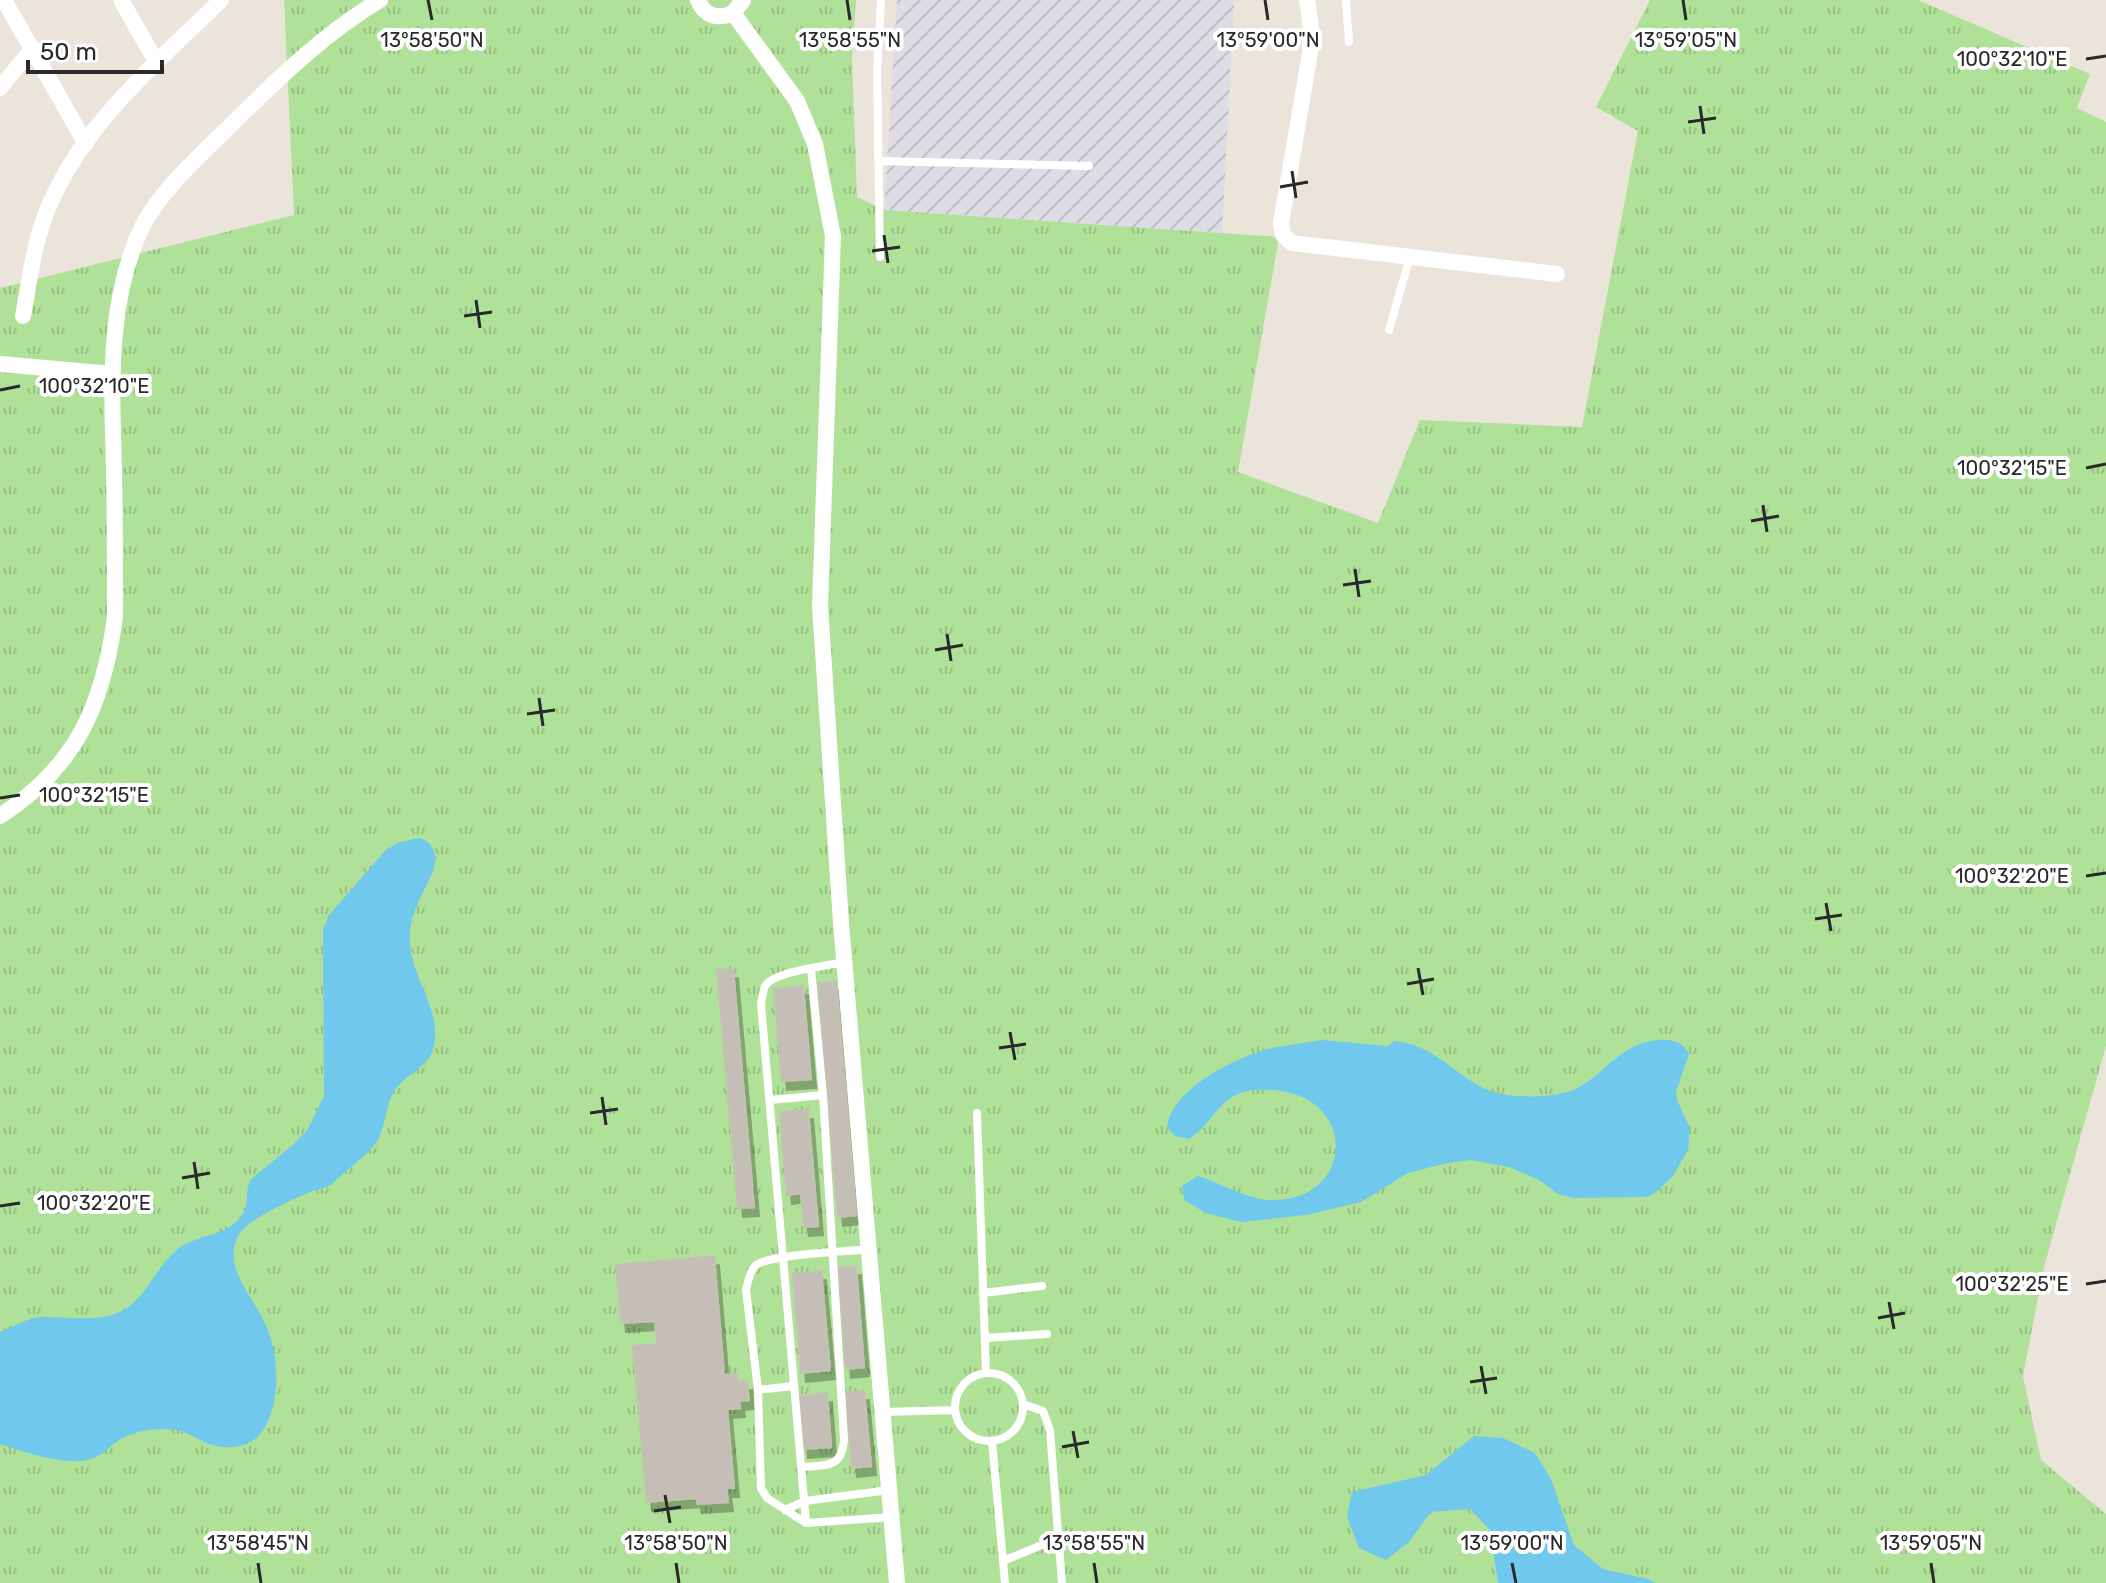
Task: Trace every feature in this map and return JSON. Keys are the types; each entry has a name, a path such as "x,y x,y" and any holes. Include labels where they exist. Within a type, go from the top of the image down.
{"street":[{"path":"4,0 86,144"},
{"path":"121,0 157,63"},
{"path":"23,316 44,219 61,180 104,118 221,0"},
{"path":"0,816 13,808 69,754 88,724 110,657 115,617 112,374 122,288 144,224 185,172 313,46 380,0"},
{"path":"698,0 710,15 726,17 738,7 797,101 815,144 833,236 820,606 844,962 897,1583"},
{"path":"1307,0 1310,53 1281,223 1283,235 1292,243 1557,274"},
{"path":"0,88 33,48"},
{"path":"0,364 112,374"}],"lane":[{"path":"880,257 877,72 881,0"},
{"path":"1346,0 1349,42"},
{"path":"879,161 1089,166"},
{"path":"1389,330 1410,257"},
{"path":"806,1523 761,1004 764,987 770,980 844,962"},
{"path":"801,1467 827,1465 838,1461 843,1453 842,1385 823,1095 811,969"},
{"path":"770,1100 823,1095"},
{"path":"977,1113 986,1373"},
{"path":"870,1249 783,1256 754,1266 746,1290 758,1390 761,1488 767,1498 806,1523 893,1517"},
{"path":"983,1293 1042,1286"},
{"path":"985,1338 1047,1334"},
{"path":"986,1373 1004,1376 1017,1387 1023,1404 1020,1422 1009,1435 992,1441 975,1438 961,1426 955,1410 964,1385 970,1378 986,1373"},
{"path":"758,1390 793,1386"},
{"path":"1023,1404 1043,1411 1050,1430 1062,1583"},
{"path":"884,1412 955,1410"},
{"path":"992,1441 1005,1583"},
{"path":"785,1510 805,1501 891,1489"},
{"path":"1003,1561 1059,1538"}],"shaded area":[{"path":"897,0 1234,0 1222,233 884,210"}],"green space":[{"path":"284,0 856,0 852,57 857,197 884,210 1279,237 1238,472 1378,523 1420,420 1582,427 1638,131 1596,107 1650,0 1918,0 2090,74 2077,108 2106,122 2106,1046 2044,1267 2023,1376 2041,1460 2106,1514 2106,1583 0,1583 0,288 294,215"}],"water":[{"path":"418,838 430,845 436,858 414,912 410,932 412,958 433,1018 432,1053 394,1092 379,1138 364,1156 330,1186 292,1200 251,1223 238,1236 234,1249 237,1273 263,1319 274,1352 275,1397 264,1429 250,1442 227,1447 208,1444 176,1430 147,1430 124,1437 98,1456 84,1461 47,1458 0,1444 0,1332 36,1318 96,1318 125,1309 142,1294 179,1248 233,1225 245,1209 251,1179 308,1129 324,1096 323,930 329,915 385,851 397,843"},
{"path":"1322,1040 1388,1046 1394,1041 1410,1044 1436,1056 1484,1088 1505,1095 1530,1096 1574,1089 1626,1051 1649,1041 1679,1043 1689,1054 1676,1092 1690,1128 1688,1150 1673,1176 1647,1197 1573,1198 1558,1194 1539,1180 1509,1167 1471,1160 1408,1173 1361,1202 1306,1215 1241,1222 1206,1213 1184,1200 1182,1186 1198,1176 1268,1200 1296,1197 1317,1186 1330,1170 1336,1152 1334,1132 1324,1114 1307,1099 1281,1091 1248,1091 1224,1103 1189,1139 1175,1136 1167,1127 1181,1099 1193,1087 1225,1066 1272,1048"},
{"path":"1474,1436 1503,1438 1535,1453 1551,1479 1574,1545 1603,1569 1656,1583 1498,1583 1490,1530 1470,1509 1431,1512 1409,1542 1386,1560 1359,1548 1347,1517 1352,1492 1426,1475"}],"building":[{"path":"733,969 754,1207 738,1208 717,970"},
{"path":"836,981 856,1215 838,1217 818,983"},
{"path":"803,986 811,1079 782,1081 774,989"},
{"path":"808,1110 818,1226 804,1227 801,1193 787,1195 780,1112"},
{"path":"714,1256 724,1375 737,1374 738,1382 747,1381 749,1400 739,1401 740,1408 727,1409 734,1488 726,1488 728,1502 697,1504 697,1498 647,1502 633,1346 657,1344 655,1321 621,1323 616,1265"},
{"path":"856,1266 864,1367 846,1369 838,1268"},
{"path":"821,1271 830,1370 801,1373 793,1274"},
{"path":"864,1391 871,1466 852,1468 846,1393"},
{"path":"827,1393 831,1447 803,1449 799,1396"}]}
